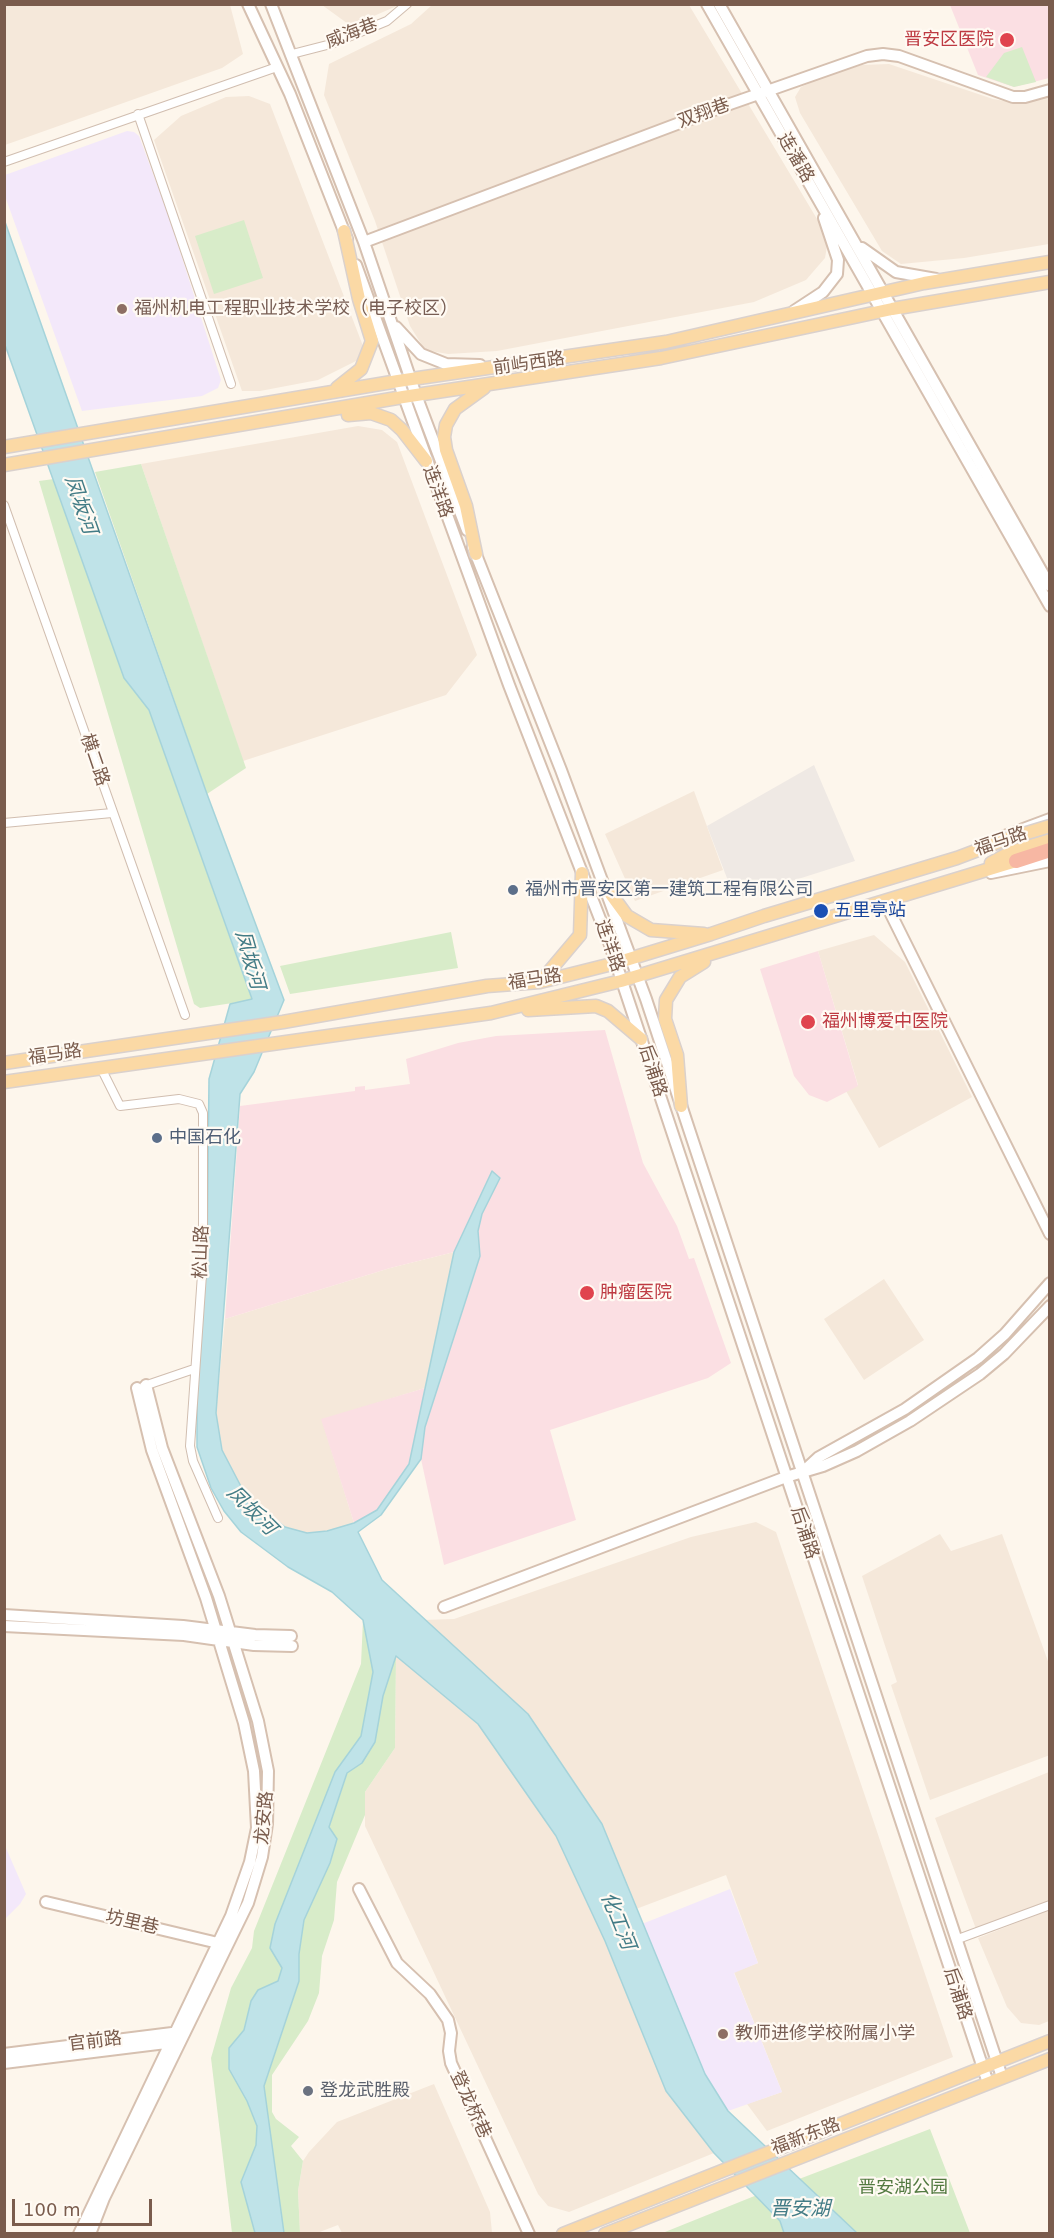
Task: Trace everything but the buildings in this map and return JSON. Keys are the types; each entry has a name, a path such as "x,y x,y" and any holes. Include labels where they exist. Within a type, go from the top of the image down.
{"highway":[{"path":"1016,861 1050,850"}],"main road":[{"name":"连洋路","path":"248,4 277,67 344,231 426,461 621,981"},
{"name":"连洋路","path":"271,4 364,242 416,395 476,554 531,690 637,976"},
{"name":"连潘路","path":"707,4 854,241 878,294"},
{"name":"连潘路","path":"719,4 817,197 887,310"},
{"name":"双翔巷","path":"364,242 856,59 883,54 906,58 1013,96 1025,97 1050,90"},
{"path":"788,315 823,292 837,274 838,260 817,197"},
{"path":"319,394 337,388 357,375 366,362 372,341 359,299 344,231"},
{"path":"854,241 874,259 896,272 942,280"},
{"name":"前屿西路","path":"4,447 398,381 511,367 666,342 942,280 1050,261"},
{"name":"前屿西路","path":"4,465 403,397 489,386 692,353 887,310 1050,282"},
{"path":"887,310 1050,586"},
{"path":"887,310 1050,606"},
{"path":"391,321 421,354 446,364 511,367"},
{"path":"476,554 466,506 446,450 444,437 446,425 456,409 489,386"},
{"path":"231,427 371,413 398,425 426,461"},
{"path":"957,858 1014,830 1050,819"},
{"name":"福马路","path":"4,1063 283,1022 487,986 540,982 631,959 957,858 1050,826"},
{"name":"福马路","path":"964,878 1013,851 1050,840"},
{"name":"福马路","path":"4,1082 491,1013 621,981 1016,861"},
{"path":"964,878 1050,861"},
{"path":"540,982 580,935 582,873"},
{"path":"605,886 627,916 651,930 711,934"},
{"path":"885,902 1050,1234"},
{"path":"681,1106 677,1055 664,1020 666,1000 673,986 685,973 737,946"},
{"name":"后浦路","path":"637,976 803,1471 1002,2078"},
{"name":"后浦路","path":"621,981 988,2083"},
{"path":"491,1013 596,1006 608,1011 641,1039"},
{"path":"803,1471 819,1457 912,1405 978,1358 1005,1334 1050,1283"},
{"path":"444,1607 832,1462 882,1437 959,1389 1004,1354 1050,1306"},
{"name":"龙安路","path":"90,2234 246,1878 254,1846 257,1818 250,1747 217,1635 152,1450 141,1386"},
{"name":"龙安路","path":"79,2234 248,1903 258,1873 267,1824 269,1786 265,1754 232,1637 141,1386"},
{"path":"4,1616 183,1626 217,1635 292,1641"},
{"path":"4,1626 217,1635"},
{"name":"登龙桥巷","path":"359,1889 397,1963 430,1994 448,2020 451,2033 451,2063 529,2234"},
{"name":"坊里巷","path":"46,1902 218,1943"},
{"name":"官前路","path":"4,2054 178,2037"},
{"name":"官前路","path":"4,2063 178,2037"},
{"name":"福新东路","path":"563,2234 1050,2041"},
{"name":"福新东路","path":"605,2234 1050,2059"}],"street":[{"name":"威海巷","path":"292,54 331,44 387,21 407,4"},
{"path":"4,162 277,67"},
{"path":"138,114 231,384"},
{"name":"横二路","path":"4,505 185,1015"},
{"path":"4,823 112,813"},
{"name":"松山路","path":"101,1068 120,1106 179,1099 199,1104 203,1113 203,1260 194,1369 191,1454 218,1518"},
{"path":"141,1386 194,1369"},
{"path":"957,1939 1050,1905"}],"shaded area":[{"path":"4,5 230,5 243,54 222,68 5,145"},
{"path":"322,5 399,5 351,26"},
{"path":"432,5 689,5 826,234 828,240 825,258 806,280 754,302 497,351 448,354 425,350 410,326 375,221 324,95 329,64 411,24"},
{"name":"晋安区医院","path":"950,5 1049,5 1049,78 1014,87 978,75"},
{"path":"889,64 993,99 1022,104 1049,97 1049,244 964,258 901,264 882,251 800,113 795,97 801,87 825,76 862,65"},
{"path":"249,96 270,104 363,346 362,358 318,380 260,391 242,391 154,140 181,116 226,97"},
{"name":"福州机电工程职业技术学校（电子校区）","path":"127,131 139,136 169,217 221,380 218,388 202,396 82,411 5,196 5,175"},
{"path":"358,426 382,430 397,442 477,655 446,695 243,761 141,464"},
{"path":"814,765 855,861 735,899 707,826"},
{"path":"694,791 723,870 635,901 605,834"},
{"path":"874,935 905,962 972,1097 879,1148 846,1091 858,1085 818,951"},
{"name":"福州博爱中医院","path":"818,951 858,1086 827,1102 809,1095 794,1076 760,969"},
{"name":"肿瘤医院","path":"605,1030 643,1163 677,1226 689,1259 694,1258 731,1363 708,1378 550,1430 576,1520 444,1565 421,1459 425,1427 480,1256 478,1231 482,1214 500,1178 492,1171 454,1252 390,1268 225,1319 240,1106 355,1091 355,1087 365,1086 365,1090 410,1084 406,1059 458,1043 496,1036"},
{"path":"454,1252 425,1388 322,1420 354,1523 327,1531 307,1533 284,1527 246,1496 222,1450 216,1413 225,1319 390,1268"},
{"path":"884,1279 924,1340 864,1380 824,1319"},
{"path":"425,1388 409,1464 377,1510 354,1523 321,1419"},
{"path":"756,1522 776,1532 953,2057 767,2131 747,2104 782,2092 734,1972 758,1963 726,1875 636,1909 602,1824 562,1764 423,1620 454,1619 691,1537"},
{"path":"940,1534 951,1551 1002,1534 1049,1664 1050,1755 930,1800 891,1685 897,1682 862,1576"},
{"path":"396,1656 478,1724 556,1836 605,1941 666,2091 714,2153 569,2212 548,2206 538,2194 365,1826 365,1792 395,1748"},
{"path":"1049,1772 1049,1901 976,1929 935,1818"},
{"path":"6,1848 26,1894 20,1904 5,1919"},
{"name":"教师进修学校附属小学","path":"730,1889 758,1963 734,1973 782,2092 728,2111 705,2074 642,1924"},
{"path":"1049,1910 1049,2021 1039,2025 1021,2023 1007,2007 978,1938"},
{"path":"434,2084 490,2212 492,2233 342,2233 338,2225 317,2233 300,2234 298,2191 303,2161 309,2152 337,2122"}],"green space":[{"path":"1022,47 1036,82 1014,87 986,77 1004,53"},
{"path":"244,220 263,278 214,294 195,236"},
{"path":"141,464 246,768 207,794 95,472"},
{"path":"54,479 124,678 149,710 252,1000 200,1008 194,1004 39,481"},
{"path":"451,932 458,968 290,994 280,966"},
{"path":"363,1620 396,1656 395,1748 365,1792 365,1815 337,1882 334,1920 322,1956 319,1993 308,2021 272,2075 272,2112 276,2119 299,2137 291,2146 303,2161 298,2191 300,2233 232,2233 211,2058 231,1988 252,1948 254,1931 361,1664"},
{"name":"晋安湖公园","path":"930,2129 970,2233 660,2234 752,2197"}],"water":[{"path":"4,219 207,794 284,1000 254,1072 240,1094 216,1413 222,1450 246,1496 285,1527 307,1533 327,1531 354,1523 377,1510 409,1464 454,1252 492,1171 500,1178 482,1214 478,1231 480,1256 425,1427 421,1459 381,1515 358,1532 382,1580 528,1714 602,1824 705,2074 728,2111 857,2233 784,2233 780,2221 714,2153 666,2091 605,1941 556,1836 478,1724 396,1656 383,1696 375,1742 362,1763 347,1773 329,1827 337,1839 330,1863 304,1920 299,1954 299,1981 264,2086 284,2233 255,2233 241,2182 256,2145 257,2126 247,2101 229,2069 229,2048 244,2030 251,2001 258,1990 278,1981 282,1968 270,1948 275,1924 335,1772 361,1736 373,1672 363,1620 332,1592 288,1567 241,1532 224,1511 211,1488 197,1447 197,1394 207,1256 209,1079 230,1004 252,999 149,710 124,678 5,345"}],"place":[{"name":"晋安区医院","path":"1007,40"},
{"name":"福州机电工程职业技术学校（电子校区）","path":"122,309"},
{"name":"福州市晋安区第一建筑工程有限公司","path":"513,890"},
{"name":"五里亭站","path":"821,911"},
{"name":"福州博爱中医院","path":"808,1022"},
{"name":"中国石化","path":"157,1138"},
{"name":"肿瘤医院","path":"587,1293"},
{"name":"教师进修学校附属小学","path":"723,2034"},
{"name":"登龙武胜殿","path":"308,2091"}],"water label":[{"name":"凤坂河","path":"80,505"},
{"name":"凤坂河","path":"249,960"},
{"name":"凤坂河","path":"251,1511"},
{"name":"化工河","path":"617,1921"},
{"name":"晋安湖","path":"800,2210"}]}
